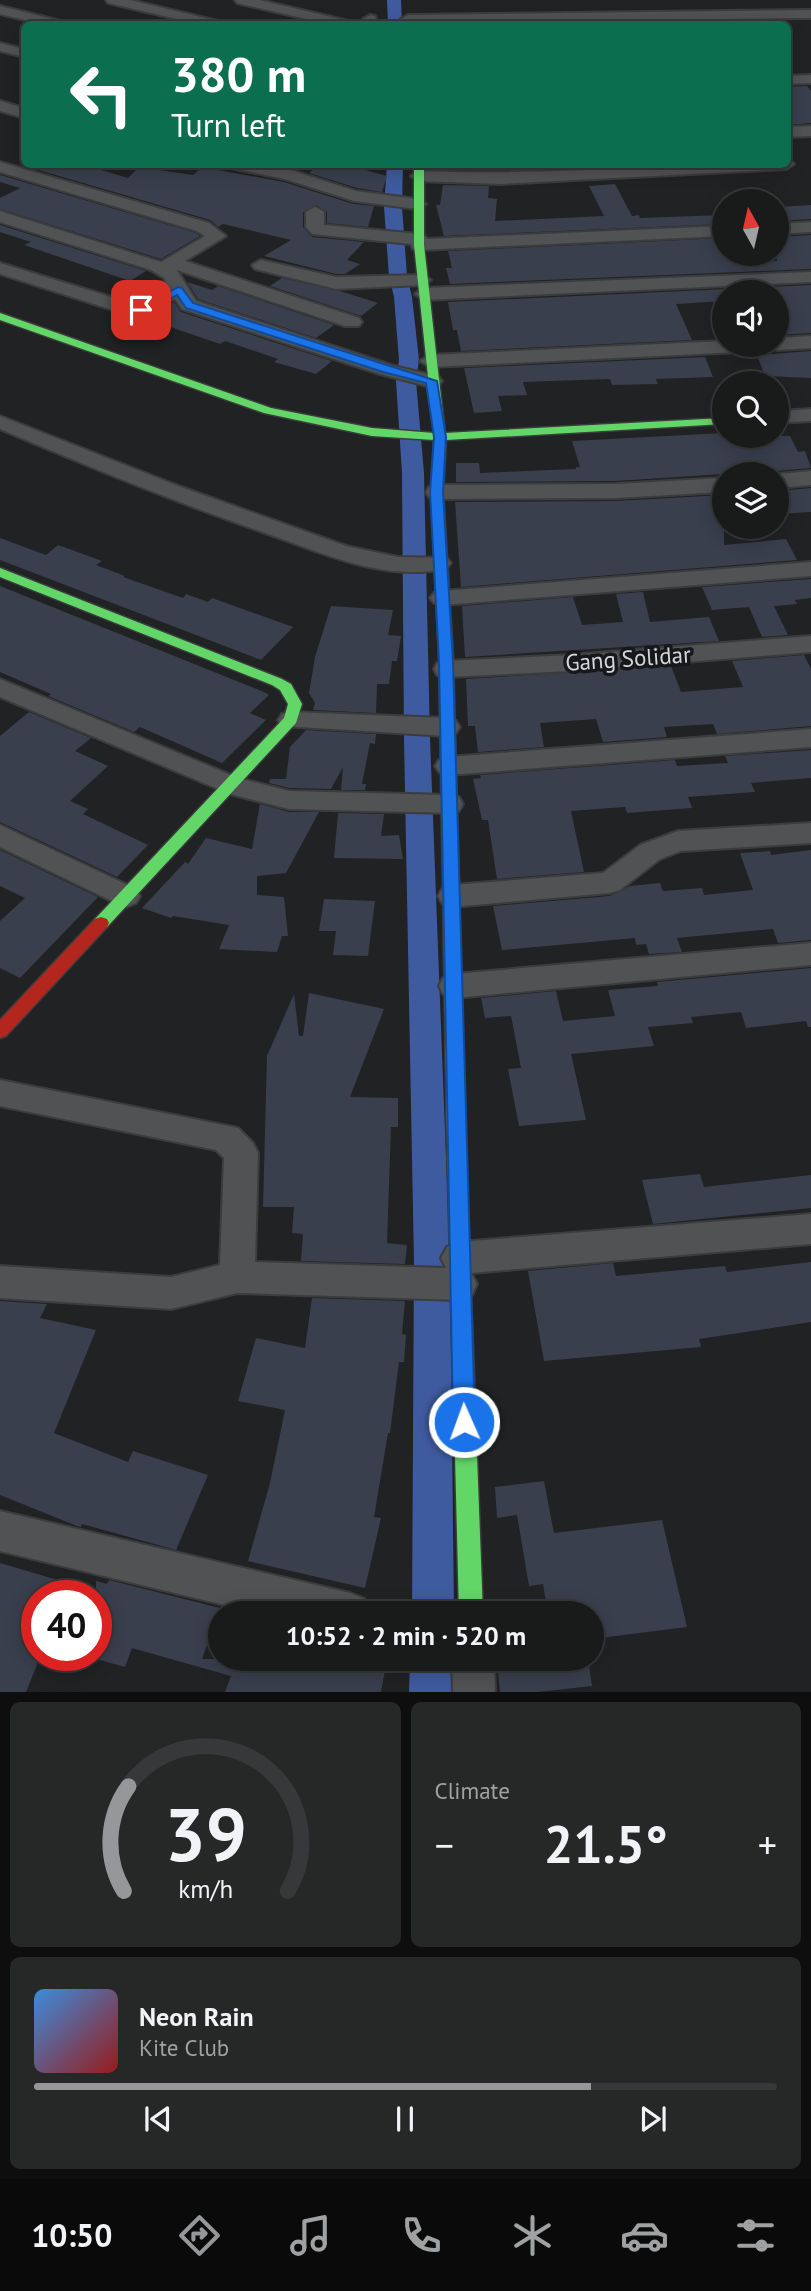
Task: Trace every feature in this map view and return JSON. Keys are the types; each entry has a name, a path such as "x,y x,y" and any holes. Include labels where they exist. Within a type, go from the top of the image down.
{"street":[{"path":"113,0 200,21"},
{"path":"242,0 331,21"},
{"path":"407,0 408,21"},
{"path":"0,10 44,21"},
{"path":"453,21 811,13"},
{"path":"0,47 21,52"},
{"path":"791,80 811,79"},
{"path":"0,106 21,112"},
{"path":"791,132 811,131"},
{"path":"0,167 203,227 218,236 170,262 352,322"},
{"path":"252,168 288,175 354,196 413,204"},
{"path":"470,1601 454,1275 454,986 448,766 439,727 446,669 442,598 433,564 437,492 434,437 413,204 419,170 500,179 715,168"},
{"path":"315,212 315,227 318,230 415,241 712,231"},
{"path":"0,216 157,267 172,275 178,290 190,306 387,370 428,373 712,349"},
{"path":"789,229 811,228"},
{"path":"261,265 300,276 336,282 419,285 811,277"},
{"path":"0,268 135,311 147,308 178,290"},
{"path":"0,316 268,411 396,435 434,437 712,422"},
{"path":"789,343 811,342"},
{"path":"789,416 811,415"},
{"path":"0,422 191,501 358,557 397,566 433,564"},
{"path":"789,480 811,478"},
{"path":"437,492 615,491 712,486"},
{"path":"442,598 811,569"},
{"path":"0,572 277,682 286,687 295,705 291,720 126,896 6,1014"},
{"name":"Gang Solidar","path":"446,669 571,663 811,644"},
{"path":"0,687 230,785 289,800 449,804"},
{"path":"291,720 439,727"},
{"path":"448,766 811,738"},
{"path":"452,895 610,883 650,852 678,841 811,833"},
{"path":"0,835 126,896"},
{"path":"454,986 811,954"},
{"path":"0,1093 226,1138 241,1153 237,1276"},
{"path":"0,1282 171,1293 237,1276 407,1281 811,1228"},
{"path":"0,1531 295,1601"},
{"path":"473,1671 474,1692"}],"building":[{"path":"807,86 811,91 811,123 791,125 791,87"},
{"path":"32,168 94,168 128,178 138,168 193,175 201,168 207,168 284,182 353,204 374,206 368,227 327,223 327,212 316,205 303,212 303,227 312,237 364,242 347,260 360,264 345,274 264,256 291,240 223,224 218,227 210,220"},
{"path":"315,168 358,168 387,176 382,192 357,188 309,173"},
{"path":"0,175 200,236 161,259 0,209 0,198 20,188 0,182"},
{"path":"615,184 632,216 712,215 712,225 444,236 436,205 440,205 443,185 489,186 488,198 497,199 495,221 604,216 589,186"},
{"path":"811,205 811,219 789,220 789,206"},
{"path":"0,225 146,271 130,281 24,245 31,242 0,232"},
{"path":"811,235 811,269 450,284 446,268 452,268 448,251 712,239 712,266 789,266 789,236"},
{"path":"282,278 378,303 361,316 270,286"},
{"path":"187,282 212,290 218,286 334,325 316,338 198,299"},
{"path":"811,285 811,333 789,334 789,286"},
{"path":"712,290 712,302 676,304 692,340 461,351 457,330 453,330 448,302"},
{"path":"174,302 181,312 332,361 316,374 274,362 278,359 225,341 220,344 141,317"},
{"path":"811,351 811,378 789,377 789,371 763,371 758,357 789,357 789,353"},
{"path":"705,357 712,377 656,379 658,384 612,385 610,379 523,382 527,395 498,396 502,411 474,413 464,368"},
{"path":"712,434 712,448 789,448 790,436 798,452 805,451 811,468 789,470 789,462 712,462 712,475 615,481 456,482 456,463 479,463 480,473 576,469 580,467 572,441"},
{"path":"811,488 811,512 789,513 789,490"},
{"path":"712,496 712,539 724,539 724,545 786,539 797,560 461,587 455,502 615,501"},
{"path":"0,538 46,555 58,545 102,561 96,565 125,576 123,577 183,598 186,594 208,602 212,598 293,627 261,660 0,560"},
{"path":"811,579 811,598 795,600 797,604 774,606 788,635 762,637 749,607 712,610 702,587"},
{"path":"0,586 264,692 269,695 250,713 266,720 222,763 140,727 134,732 48,696 51,694 0,672"},
{"path":"643,592 650,622 709,617 719,641 465,657 462,606 573,597 582,625 623,622 616,594"},
{"path":"331,606 393,610 388,635 401,636 397,661 392,661 389,684 377,684 376,713 313,710 315,703 309,693 315,657"},
{"path":"804,655 811,669 811,726 717,734 713,724 664,727 667,737 603,742 596,719 540,723 544,747 478,752 475,726 468,726 466,679 671,666 681,692 743,687 732,661"},
{"path":"29,712 91,738 75,751 108,766 70,801 88,809 83,814 148,845 117,877 0,822 0,736"},
{"path":"306,730 376,734 375,744 370,743 362,784 366,784 365,790 341,790 343,767 331,789 289,788 269,783 270,779 286,779 290,747"},
{"path":"811,750 811,778 751,783 755,792 688,797 692,808 627,813 625,807 571,811 584,872 497,879 488,820 482,820 473,779 481,778 480,775 675,760 677,766 728,763 725,756"},
{"path":"260,804 289,812 319,812 286,873 257,876 257,895 284,897 288,936 282,936 277,952 219,949 229,925 173,916 171,918 142,908 185,862 188,864 206,838 252,849"},
{"path":"338,813 384,814 381,836 399,835 403,859 334,858"},
{"path":"0,850 98,897 20,978 0,968 0,921 25,898 0,886"},
{"path":"811,850 811,940 778,943 773,929 677,938 682,952 649,954 646,944 636,945 635,938 502,950 493,906 610,896 630,886 660,883 663,891 702,888 704,895 753,890 740,853 770,851 771,855"},
{"path":"324,899 375,901 368,956 333,955 336,931 319,931"},
{"path":"811,968 811,1027 808,1027 806,1021 746,1028 741,1012 691,1017 693,1023 648,1027 654,1046 571,1054 586,1120 519,1126 508,1069 521,1068 511,1016 485,1018 481,998 556,991 563,1021 615,1016 608,990 658,986 657,982"},
{"path":"309,993 384,1009 350,1097 398,1098 398,1127 391,1127 387,1243 407,1245 405,1264 301,1261 303,1234 292,1233 294,1207 263,1207 267,1056 294,994 299,1036 303,1036"},
{"path":"700,1174 704,1187 811,1175 811,1208 653,1224 642,1180"},
{"path":"811,1262 811,1322 699,1339 701,1347 544,1361 528,1271 613,1263 616,1276 725,1266 727,1272"},
{"path":"312,1298 405,1301 402,1334 406,1335 404,1362 399,1362 390,1433 374,1517 381,1518 365,1588 248,1561 270,1483 285,1410 238,1401 256,1338 305,1348"},
{"path":"0,1301 47,1304 40,1318 96,1330 54,1433 128,1462 133,1451 208,1475 176,1550 82,1524 81,1527 77,1526 0,1495"},
{"path":"544,1481 554,1533 662,1520 687,1627 604,1637 604,1601 546,1601 543,1584 529,1586 517,1515 497,1518 495,1487"},
{"path":"0,1563 58,1580 21,1580 21,1671 35,1671 26,1692 0,1692"},
{"path":"112,1581 208,1605 208,1642 202,1659 208,1659 208,1669 132,1648 125,1667 112,1663"},
{"path":"213,1671 385,1671 381,1692 225,1692 231,1676"},
{"path":"498,1671 590,1671 592,1686 538,1692 500,1692"}],"waterway":[{"path":"394,0 395,21"},
{"path":"395,168 393,207 398,276 403,297 409,360 406,381 413,473 417,739 432,1262 433,1601"},
{"path":"430,1692 431,1671"}],"traffic: fast":[{"path":"419,168 419,245 440,437 437,492 446,656"},
{"path":"0,316 268,411 372,432 440,437 712,422"},
{"path":"0,572 277,682 286,687 295,704 291,720 101,923"},
{"path":"456,1138 471,1601"}],"traffic: slow":[{"path":"446,656 456,1138"}],"traffic: jam":[{"path":"0,1031 101,923"}],"route":[{"path":"141,310 178,290 190,306 387,370 432,381 440,437 437,492 446,662 464,1422"}]}
